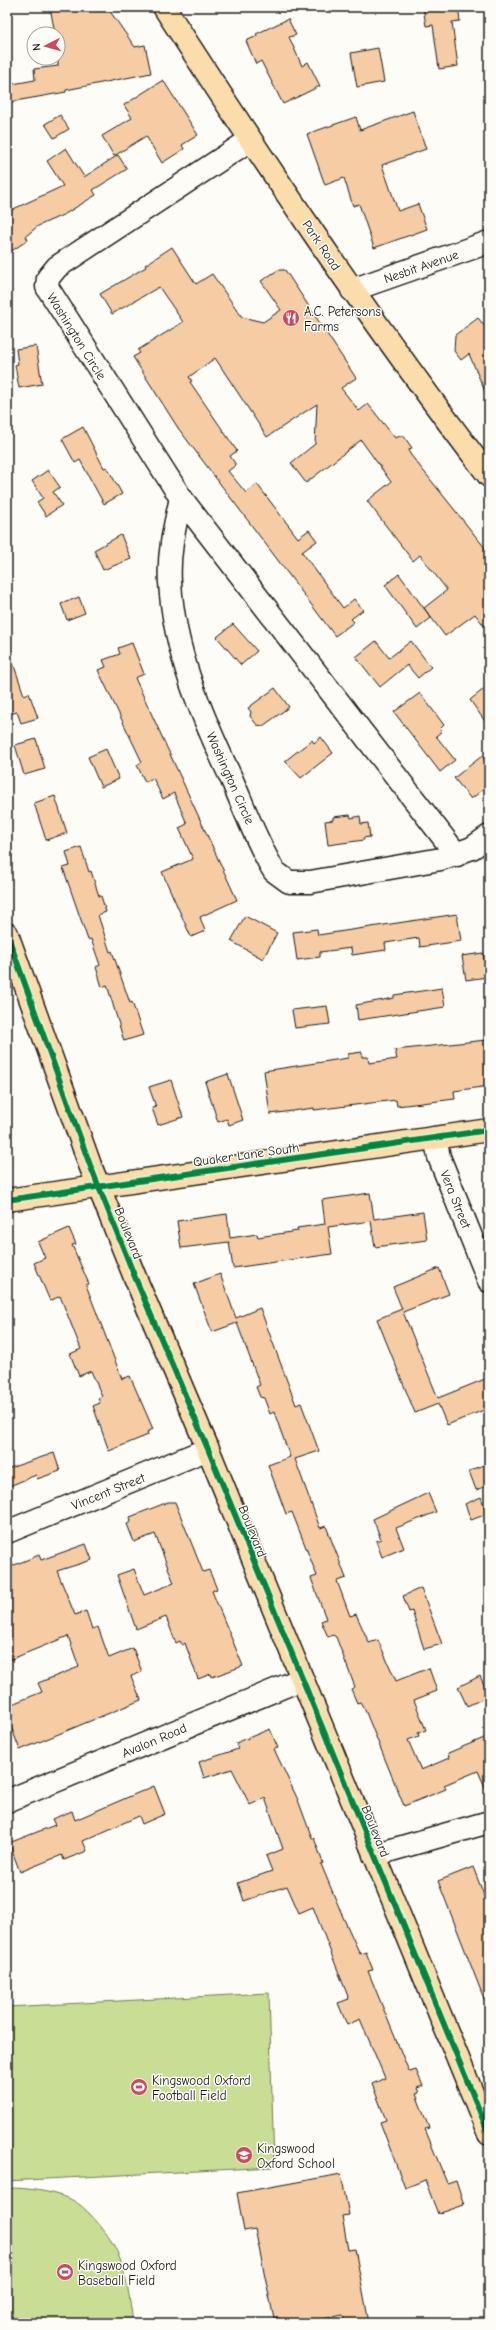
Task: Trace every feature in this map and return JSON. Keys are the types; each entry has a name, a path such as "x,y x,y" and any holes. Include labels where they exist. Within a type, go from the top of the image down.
{"main road":[{"name":"Park Road","path":"164,7 250,140 383,335 489,474"},
{"name":"Boulevard","path":"7,934 99,1186 134,1274 208,1449 489,2134"},
{"name":"Quaker Lane South","path":"7,1200 489,1130"}],"street":[{"name":"Washington Circle","path":"250,140 57,267 48,278 47,287 53,300 181,498 457,855"},
{"name":"Nesbit Avenue","path":"352,290 489,242"},
{"name":"Washington Circle","path":"181,498 172,535 170,581 176,629 186,671 198,705 274,871 289,882 299,883 424,863 457,855 472,848 489,836"},
{"name":"Vera Street","path":"435,1138 439,1157 489,1281"},
{"name":"Vincent Street","path":"7,1532 208,1449"},
{"name":"Avalon Road","path":"7,1801 302,1679"},
{"path":"374,1855 489,1822"}],"green space":[{"name":"Kingswood Oxford Football Field","path":"269,1993 274,2167 7,2181 7,2007"},
{"name":"Kingswood Oxford Baseball Field","path":"7,2188 39,2190 62,2196 76,2202 91,2215 104,2231 118,2254 126,2279 133,2323 7,2323"}],"building":[{"path":"50,7 107,7 135,47 145,45 151,73 66,90 66,92 10,102 7,85 35,80 34,69 66,66 66,26 54,26"},
{"path":"423,7 458,7 460,21 452,22 458,66 439,69 433,25 426,26"},
{"path":"288,19 296,35 289,37 302,66 308,62 320,86 283,104 261,61 256,64 246,41 257,36 256,34"},
{"path":"378,48 384,82 357,87 351,53"},
{"path":"163,80 198,135 182,145 184,149 162,163 146,136 114,156 102,136 132,118 124,105"},
{"path":"413,111 426,149 382,165 398,211 418,204 427,229 374,248 359,204 353,206 344,178 325,185 307,134 356,117 360,130"},
{"path":"60,115 69,129 54,138 45,124"},
{"path":"66,148 84,177 118,155 127,169 93,190 96,195 65,214 38,226 26,236 28,240 7,254 7,212 63,186 47,161"},
{"path":"172,247 196,284 212,274 242,317 263,322 281,310 261,281 278,270 285,270 356,378 341,388 359,411 368,404 395,438 403,435 412,448 409,449 410,454 489,553 489,632 475,614 445,636 424,608 447,590 420,555 413,561 367,501 391,482 361,440 306,483 291,463 315,444 317,404 267,437 215,358 189,377 192,381 190,382 237,451 230,456 236,465 228,471 246,493 257,484 298,538 309,530 317,541 302,552 343,608 354,599 363,610 351,619 354,622 335,636 178,428 133,357 140,353 138,350 183,322 159,287 112,314 100,294 146,267 145,265"},
{"path":"478,318 489,331 489,401 469,354 461,360 454,351 455,335"},
{"path":"36,346 42,384 19,388 15,365 18,364 16,349"},
{"path":"83,427 104,468 107,467 122,494 104,504 80,460 75,463 62,439"},
{"path":"48,470 60,487 53,492 62,505 46,516 37,502 43,498 32,481"},
{"path":"121,535 131,559 103,570 94,550"},
{"path":"399,574 431,618 417,629 385,585"},
{"path":"79,597 85,613 67,620 61,604"},
{"path":"233,624 257,651 241,665 217,637"},
{"path":"376,641 389,658 411,641 431,667 418,678 407,665 380,687 356,657"},
{"path":"132,643 144,674 135,678 237,900 200,917 205,931 191,937 162,872 193,859 179,828 187,824 174,793 163,799 153,778 145,782 137,765 142,762 98,670 106,667 103,660 120,654 118,648"},
{"path":"9,651 24,695 29,693 38,718 21,723 17,712 7,715 7,652"},
{"path":"489,685 489,727 470,700"},
{"path":"275,688 289,707 263,726 257,725 250,716 251,712 248,708"},
{"path":"420,693 444,725 440,729 442,731 436,736 455,760 440,772 394,712"},
{"path":"321,737 333,753 301,778 285,761 312,740 314,743"},
{"path":"36,739 45,769 24,775 15,745"},
{"path":"106,749 119,779 101,787 88,757"},
{"path":"482,756 489,765 489,785 471,799 454,778"},
{"path":"55,796 67,833 46,840 34,803"},
{"path":"350,815 351,818 360,816 361,824 368,823 370,837 363,838 364,840 328,845 325,821 333,820 333,817"},
{"path":"81,847 89,872 91,871 106,912 98,915 110,952 112,951 143,1035 124,1041 107,985 102,987 96,967 100,965 91,939 88,940 63,868 70,866 66,852"},
{"path":"457,914 461,941 420,947 419,938 385,943 386,950 352,955 351,948 320,952 320,957 297,960 293,932 317,929 318,935"},
{"path":"245,916 277,933 263,959 231,941"},
{"path":"483,953 487,977 466,980 462,956"},
{"path":"442,988 445,1007 358,1020 356,1005 394,998 394,995"},
{"path":"327,1006 330,1024 295,1028 292,1010"},
{"path":"486,1040 487,1046 489,1046 489,1086 454,1091 455,1099 397,1106 396,1100 270,1114 264,1071 348,1058 348,1054 362,1052 362,1057 368,1057 369,1063 397,1059 395,1050"},
{"path":"228,1074 243,1120 229,1125 227,1119 218,1122 205,1082"},
{"path":"171,1080 183,1117 158,1125 152,1108 156,1107 149,1087"},
{"path":"370,1193 374,1219 423,1212 427,1240 375,1247 371,1221 328,1227 332,1254 233,1268 229,1242 181,1248 177,1221 227,1214 230,1238 257,1234 258,1237 298,1231 297,1228 325,1224 322,1200"},
{"path":"69,1228 76,1244 72,1245 89,1284 86,1285 122,1379 130,1376 153,1429 147,1432 148,1435 109,1451 93,1406 100,1403 98,1398 102,1396 91,1371 79,1376 70,1354 81,1349 60,1296 50,1301 34,1263 45,1258 38,1242"},
{"path":"439,1268 449,1294 403,1312 438,1398 485,1379 489,1390 489,1408 447,1425 438,1404 415,1413 377,1319 402,1309 393,1287"},
{"path":"220,1274 236,1318 260,1308 296,1405 301,1403 319,1451 295,1459 320,1528 326,1526 346,1578 337,1581 350,1616 356,1614 369,1643 378,1640 396,1681 429,1668 437,1691 414,1700 426,1730 418,1733 419,1736 408,1740 421,1770 449,1758 448,1753 489,1736 489,1796 478,1771 444,1785 446,1789 404,1806 365,1710 360,1702 357,1703 351,1689 355,1687 336,1637 333,1635 328,1637 321,1621 326,1619 311,1578 317,1576 292,1512 286,1514 268,1465 290,1457 274,1412 270,1414 264,1398 260,1397 256,1387 260,1385 237,1323 212,1332 194,1284"},
{"path":"54,1453 60,1471 37,1479 36,1475 7,1487 7,1469"},
{"path":"489,1463 489,1485 476,1490 469,1471"},
{"path":"428,1493 436,1512 396,1528 404,1548 382,1557 376,1541 381,1539 373,1519"},
{"path":"481,1497 487,1514 471,1520 465,1504"},
{"path":"168,1502 175,1502 203,1572 209,1570 217,1589 212,1591 243,1666 212,1677 211,1674 198,1679 185,1643 182,1645 180,1641 176,1643 166,1617 136,1629 117,1575 134,1569 144,1595 174,1583 155,1534 134,1542 127,1524 131,1522 130,1517"},
{"path":"86,1544 92,1560 57,1571 75,1615 86,1611 92,1629 98,1627 109,1658 133,1648 142,1672 131,1676 141,1700 20,1750 7,1716 7,1706 42,1692 38,1683 79,1667 68,1636 7,1661 7,1568 39,1555 41,1560"},
{"path":"421,1588 442,1644 424,1649 412,1611 409,1612 403,1596"},
{"path":"480,1676 489,1696 467,1706 458,1687"},
{"path":"270,1729 278,1748 274,1749 298,1800 312,1838 314,1838 323,1863 321,1864 343,1917 360,1954 366,1952 373,1970 368,1971 408,2069 410,2072 416,2070 423,2086 417,2088 419,2093 416,2094 429,2128 425,2129 447,2183 456,2180 464,2205 438,2214 425,2180 405,2188 380,2122 386,2120 372,2084 385,2078 360,2019 347,2025 338,2003 349,1999 313,1907 299,1913 287,1886 244,1901 238,1883 272,1871 266,1856 283,1849 265,1798 250,1805 232,1769 204,1778 199,1762 238,1749 236,1743"},
{"path":"154,1786 165,1814 142,1824 139,1816 83,1841 87,1851 64,1860 62,1855 20,1872 9,1843 55,1825 52,1819 72,1811 75,1820"},
{"path":"473,1867 489,1908 488,2009 438,1881"},
{"path":"341,2174 349,2215 342,2216 348,2250 355,2249 369,2323 345,2323 343,2315 303,2323 280,2323 279,2318 274,2319 255,2229 244,2231 237,2193"}],"cycle path":[{"path":"7,934 90,1165 134,1275 208,1449 489,2134"},
{"path":"7,1200 489,1130"}],"place":[{"name":"A.C. Petersons Farms","path":"291,318"},
{"name":"Kingswood Oxford Football Field","path":"139,2087"},
{"name":"Kingswood Oxford School","path":"244,2155"},
{"name":"Kingswood Oxford Baseball Field","path":"65,2272"}]}
